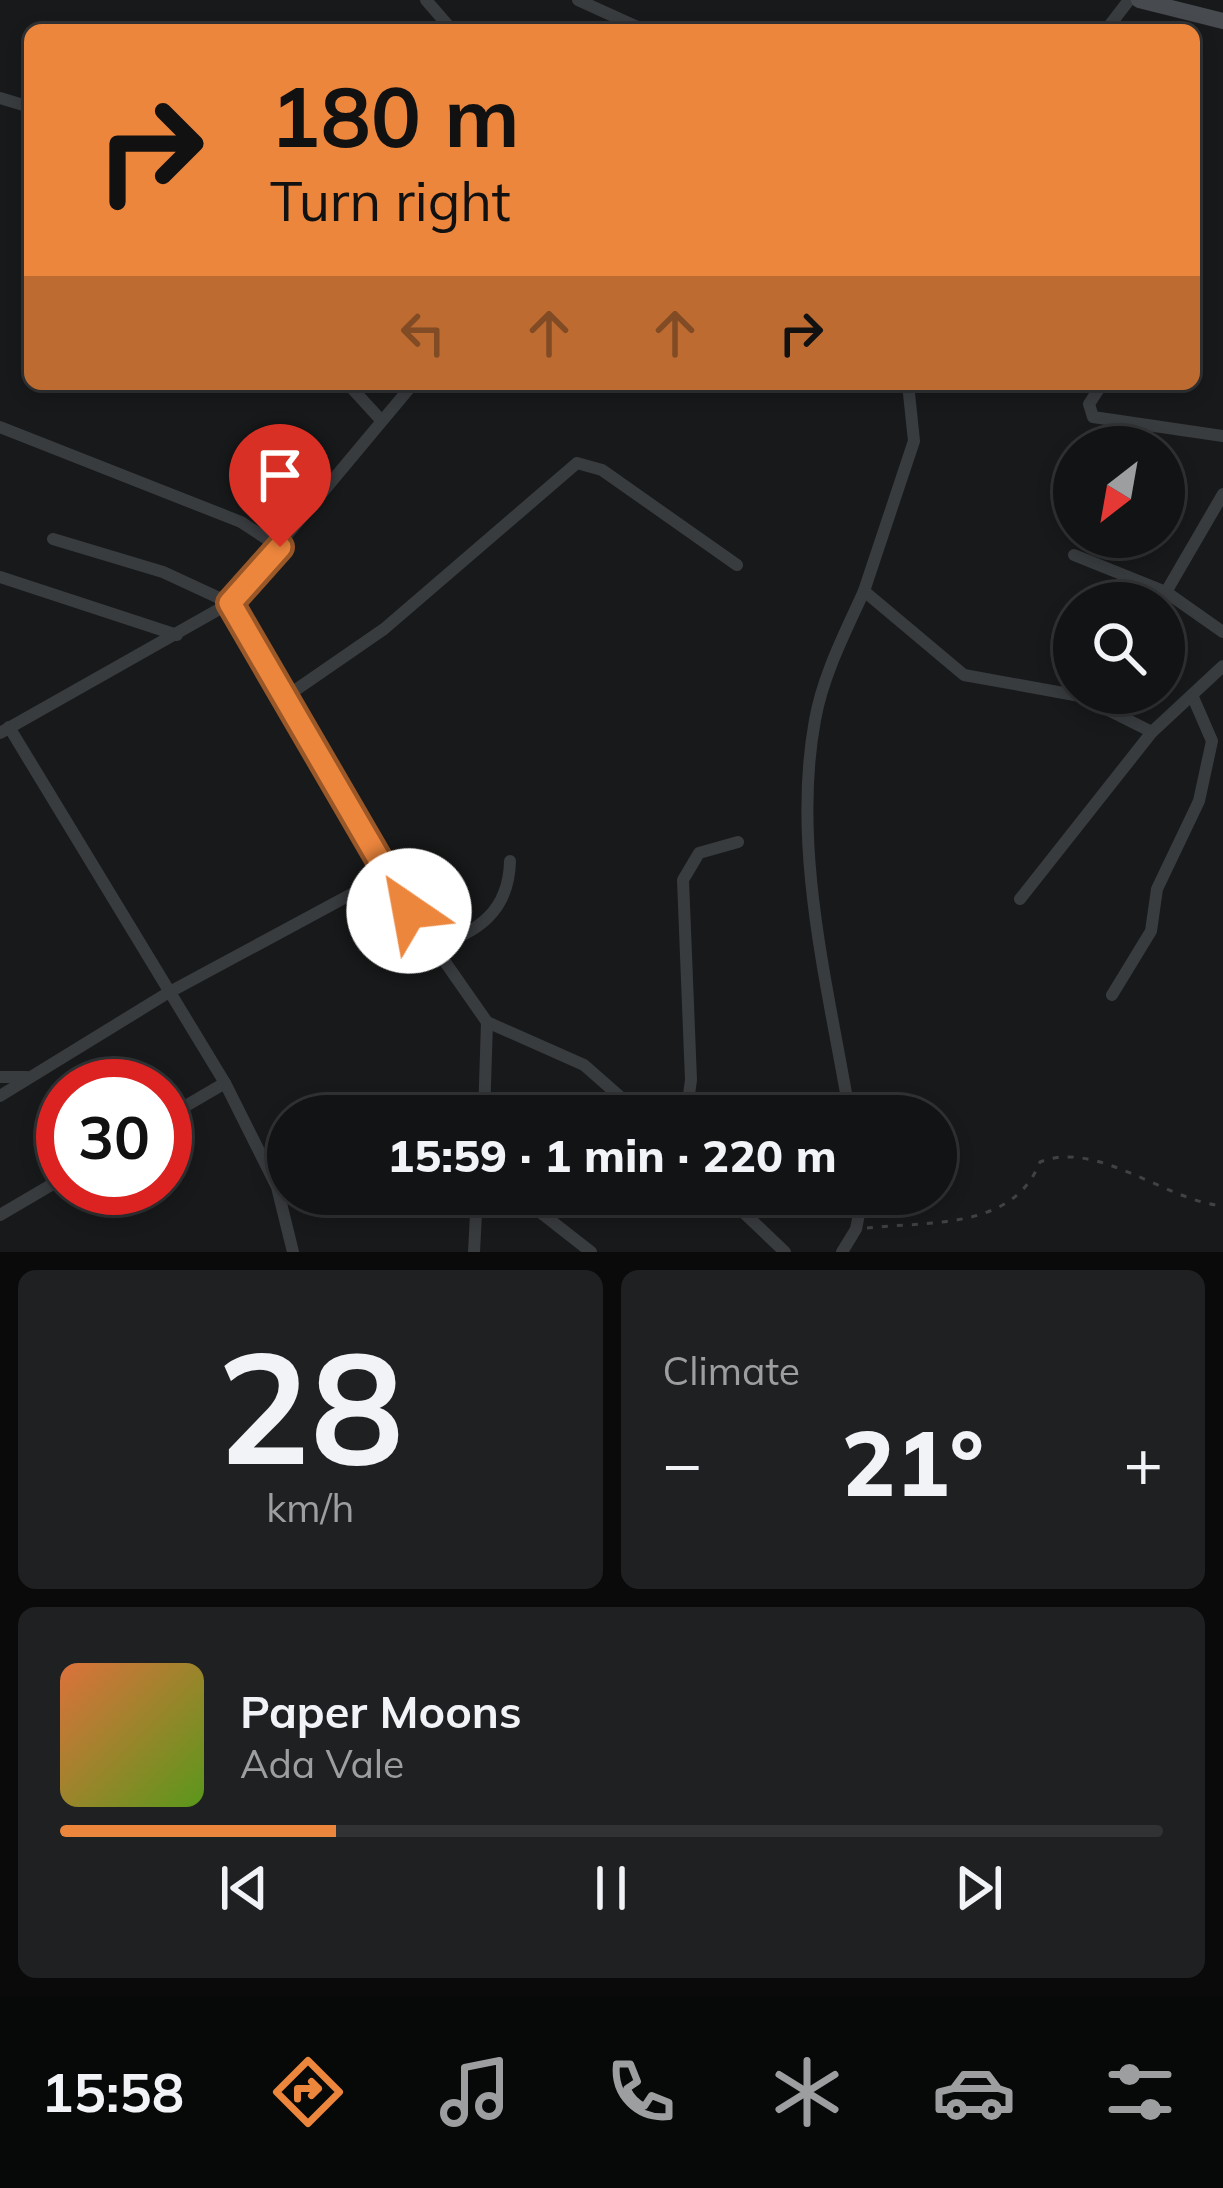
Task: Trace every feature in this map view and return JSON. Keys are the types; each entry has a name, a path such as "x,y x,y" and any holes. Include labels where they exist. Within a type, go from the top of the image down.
{"main road":[{"path":"1139,0 1223,21"}],"street":[{"path":"426,0 447,24"},
{"path":"578,0 605,24"},
{"path":"1111,24 1130,0"},
{"path":"353,390 380,419"},
{"path":"293,1252 277,1187 225,1083 4,730 230,603 407,390"},
{"path":"846,1095 818,925 808,808 814,721 914,441 909,390"},
{"path":"1098,390 1089,404 1093,417 1223,436"},
{"path":"0,427 241,522 280,547"},
{"path":"284,698 384,629 577,463 602,470 737,565"},
{"path":"1172,582 1223,494"},
{"path":"1209,525 1223,536"},
{"path":"53,539 163,572 230,603 385,876 487,1022 584,1065 618,1095"},
{"path":"1081,558 1141,582"},
{"path":"0,577 177,635"},
{"path":"864,591 964,675 1080,696 1152,732"},
{"path":"1185,605 1223,632"},
{"path":"1020,899 1152,732 1223,666"},
{"path":"1112,995 1151,932 1157,889 1199,801 1212,741 1192,695"},
{"path":"690,1095 683,880 699,853 738,842"},
{"path":"433,946 490,917 509,884 510,861"},
{"path":"0,1096 166,994 385,876"},
{"path":"485,1095 487,1022"},
{"path":"0,1077 28,1077"},
{"path":"192,1102 225,1083"},
{"path":"0,1215 36,1194"},
{"path":"474,1252 476,1215"},
{"path":"544,1215 591,1252"},
{"path":"746,1215 784,1252"},
{"path":"842,1252 859,1215"}],"path":[{"path":"856,1229 997,1213 1030,1188 1040,1162 1055,1156 1132,1175 1190,1203 1223,1206"}],"route":[{"path":"280,547 230,603 409,911"}]}
